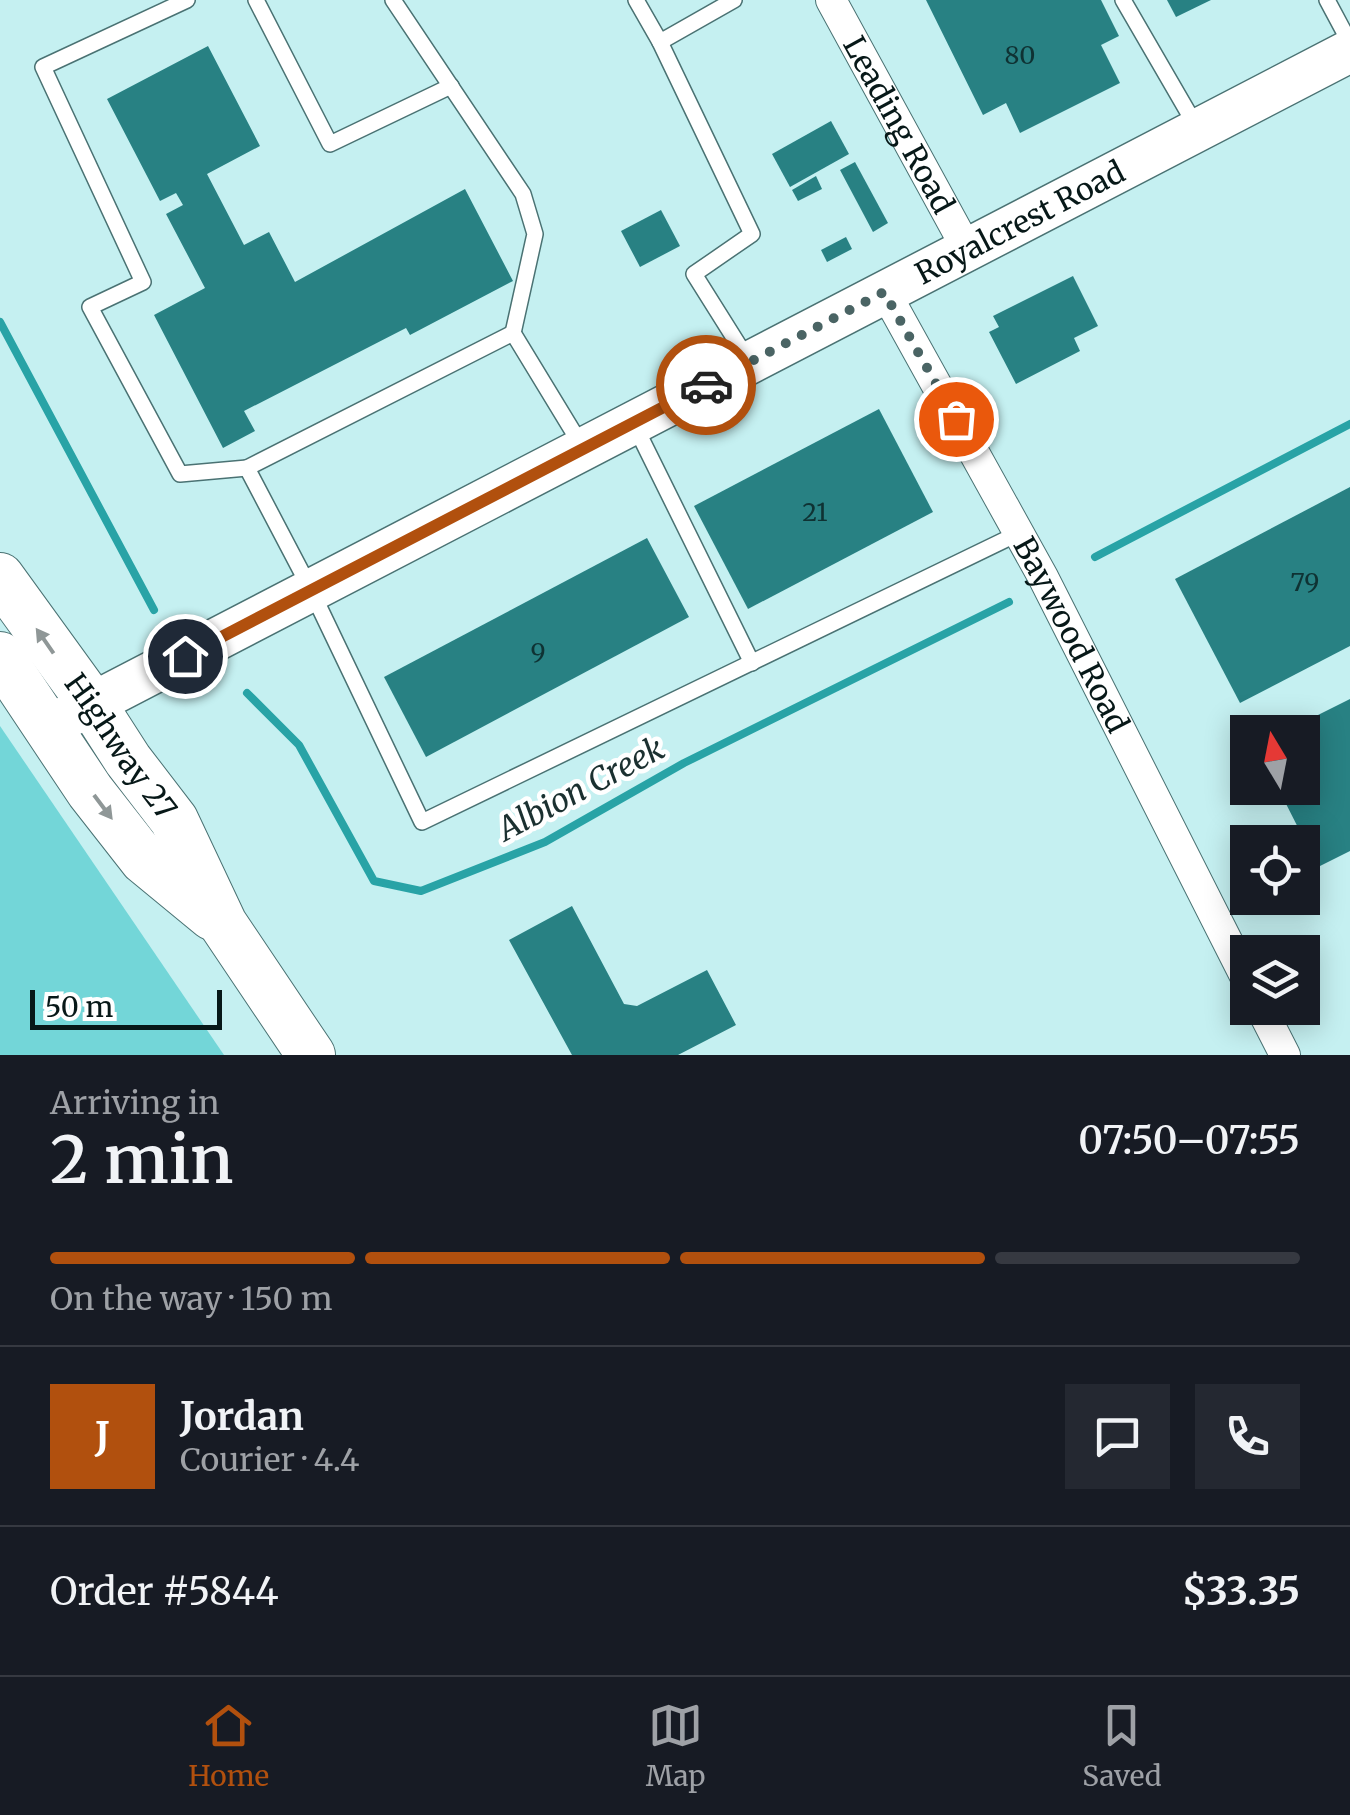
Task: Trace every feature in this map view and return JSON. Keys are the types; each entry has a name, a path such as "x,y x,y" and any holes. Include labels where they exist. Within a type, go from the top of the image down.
{"main road":[{"name":"Highway 27","path":"0,577 174,820 222,924 311,1055"},
{"name":"Highway 27","path":"0,656 90,791 144,860 222,924"}],"street":[{"name":"Leading Road","path":"835,2 967,249"},
{"name":"Royalcrest Road","path":"49,726 1198,130 1350,47"},
{"name":"Baywood Road","path":"884,292 1019,533 1230,947"},
{"path":"1269,1025 1285,1055"}],"lane":[{"path":"187,0 43,67 142,282 90,307 180,474 247,468 514,333"},
{"path":"256,0 330,144 450,86"},
{"path":"393,0 523,194 534,234 514,333 584,449"},
{"path":"636,0 752,234 694,274 750,362"},
{"path":"660,42 734,0"},
{"path":"1124,0 1198,130"},
{"path":"1327,0 1350,47"},
{"path":"633,423 752,663"},
{"path":"247,468 312,590 422,822 1019,533"}],"shaded area":[{"path":"0,726 224,1055 0,1055"}],"building":[{"path":"926,0 1101,0 1119,36 1101,45 1120,83 1020,133 1006,103 983,115"},
{"path":"1167,0 1211,0 1176,17"},
{"path":"208,46 260,146 207,174 244,245 269,232 295,282 465,189 513,281 410,335 406,328 244,411 255,431 223,448 154,315 205,288 166,214 183,205 176,193 160,201 107,99"},
{"path":"831,121 849,154 790,187 772,154"},
{"path":"855,162 888,223 873,232 840,170"},
{"path":"816,176 822,189 798,201 792,190"},
{"path":"661,210 680,246 640,267 621,231"},
{"path":"846,237 852,249 827,262 821,250"},
{"path":"1073,276 1098,326 1074,338 1080,351 1016,384 989,332 999,327 993,316"},
{"path":"879,409 933,512 748,609 694,506"},
{"path":"1350,487 1350,646 1240,703 1175,579"},
{"path":"647,538 689,617 426,757 384,677"},
{"path":"1350,699 1350,851 1320,866 1320,825 1297,825 1287,805 1320,805 1318,715"},
{"path":"572,906 624,1004 637,1006 707,970 736,1025 678,1055 572,1055 509,940"}],"waterway":[{"name":"Albion Creek","path":"0,322 154,610"},
{"name":"Albion Creek","path":"1095,557 1350,424"},
{"name":"Albion Creek","path":"247,693 299,745 374,881 421,891 545,842 684,763 1009,602"}],"way so far":[{"path":"706,385 884,292 956,419"}],"route":[{"path":"185,656 706,385"}]}
